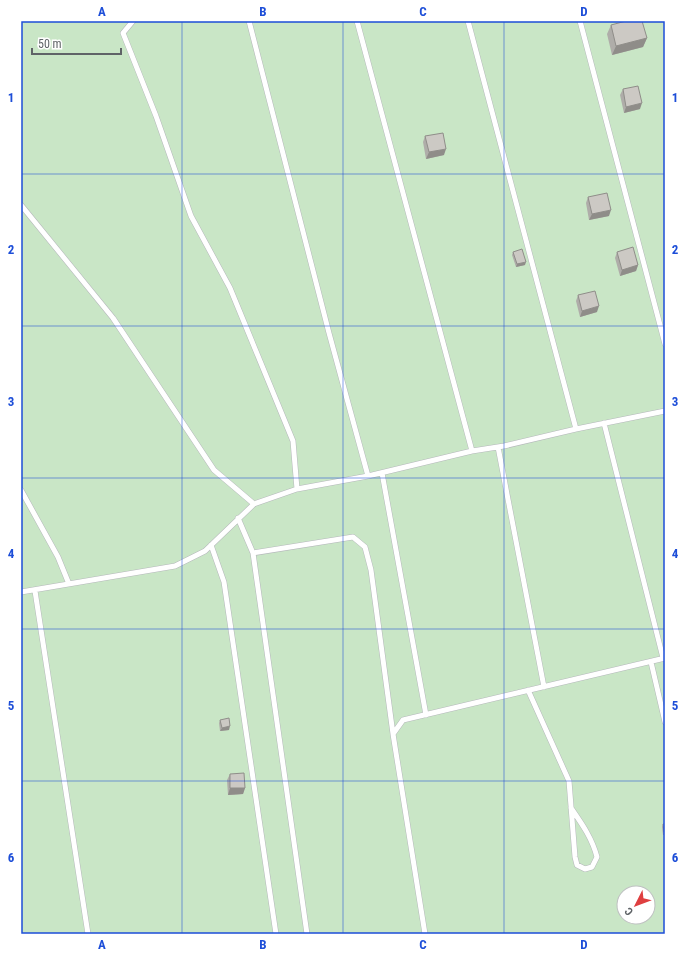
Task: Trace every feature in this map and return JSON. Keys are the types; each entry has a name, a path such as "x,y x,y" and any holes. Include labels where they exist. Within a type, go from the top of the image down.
{"lane":[{"path":"132,21 123,33 156,116 191,216 230,288 293,441 297,489"},
{"path":"245,21 249,21 329,333 368,476"},
{"path":"357,21 472,451"},
{"path":"468,21 576,429"},
{"path":"580,21 665,344"},
{"path":"21,205 113,318 214,470 254,504"},
{"path":"21,592 35,591 175,566 205,551 254,504 297,489 382,473 472,451 498,447 665,410"},
{"path":"393,734 403,720 664,658 604,423"},
{"path":"498,447 544,687"},
{"path":"382,473 426,715"},
{"path":"21,490 58,557 69,584"},
{"path":"238,518 253,553 307,934"},
{"path":"253,553 353,537 365,547 371,570 393,734 425,934"},
{"path":"211,545 224,582 276,934"},
{"path":"35,591 88,934"},
{"path":"651,662 665,722"},
{"path":"528,690 569,781 571,808 575,857 578,865 585,869 592,867 597,857 595,848 585,827 571,808"}],"green space":[{"path":"21,21 665,21 665,934 21,934"}],"building":[{"path":"626,21 642,21 647,38 616,46 611,25"},
{"path":"638,86 642,103 626,107 623,89"},
{"path":"443,133 446,149 429,152 425,136"},
{"path":"607,193 611,210 592,214 588,197"},
{"path":"633,247 638,265 622,270 617,252"},
{"path":"522,249 526,262 517,264 513,252"},
{"path":"595,291 599,306 582,311 578,295"},
{"path":"229,718 230,726 222,728 220,720"},
{"path":"244,773 245,788 230,788 230,774"},
{"path":"663,824 665,824 665,832 664,832"}]}
